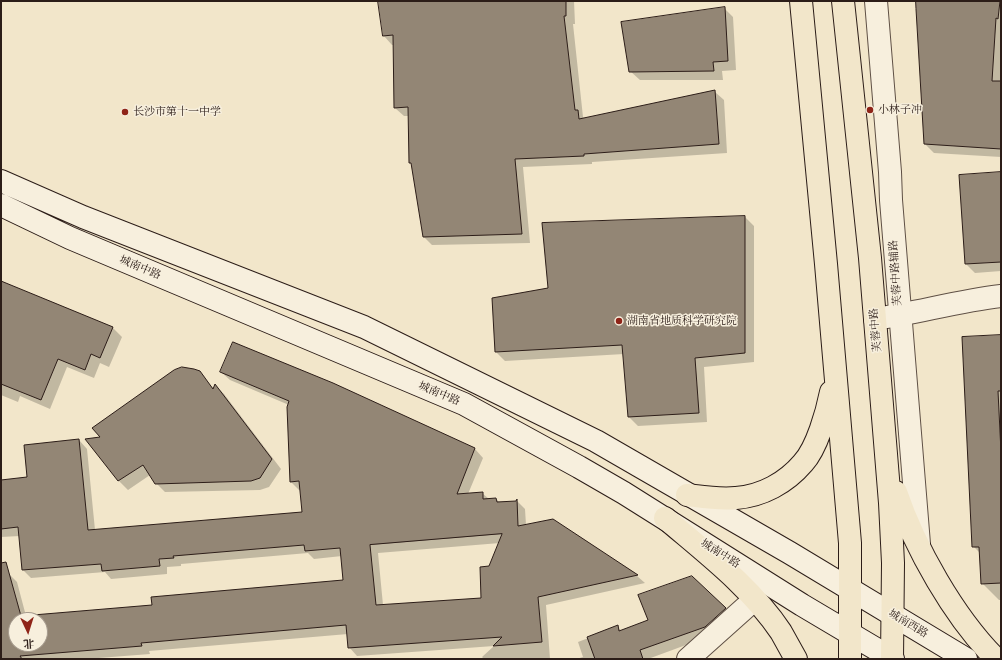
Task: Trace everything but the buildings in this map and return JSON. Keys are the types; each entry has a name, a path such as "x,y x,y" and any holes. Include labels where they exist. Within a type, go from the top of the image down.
{"main road":[{"path":"801,1 850,543 850,659"},
{"name":"芙蓉中路","path":"843,1 870,258 888,468 893,563 892,659"},
{"name":"芙蓉中路辅路","path":"876,1 919,545"},
{"path":"1,171 83,217"},
{"path":"1,181 83,217 364,327 596,441 850,589"},
{"name":"城南中路","path":"1,205 70,238 464,404 579,467 665,518 850,634"},
{"path":"1,219 70,238"},
{"path":"875,319 977,299 1001,296"},
{"path":"687,495 713,499 752,496 785,480 804,463 816,441 825,418 834,359"},
{"path":"888,468 901,506 919,545 942,587 973,634 996,659"},
{"path":"665,518 732,576 755,599 781,632 796,659"},
{"name":"城南西路","path":"850,589 966,659"},
{"path":"688,659 755,599"},
{"path":"850,634 892,659"}],"place":[{"name":"小林子冲","path":"870,110"},
{"name":"长沙市第十一中学","path":"125,112"},
{"name":"湖南省地质科学研究院","path":"619,321"}]}
